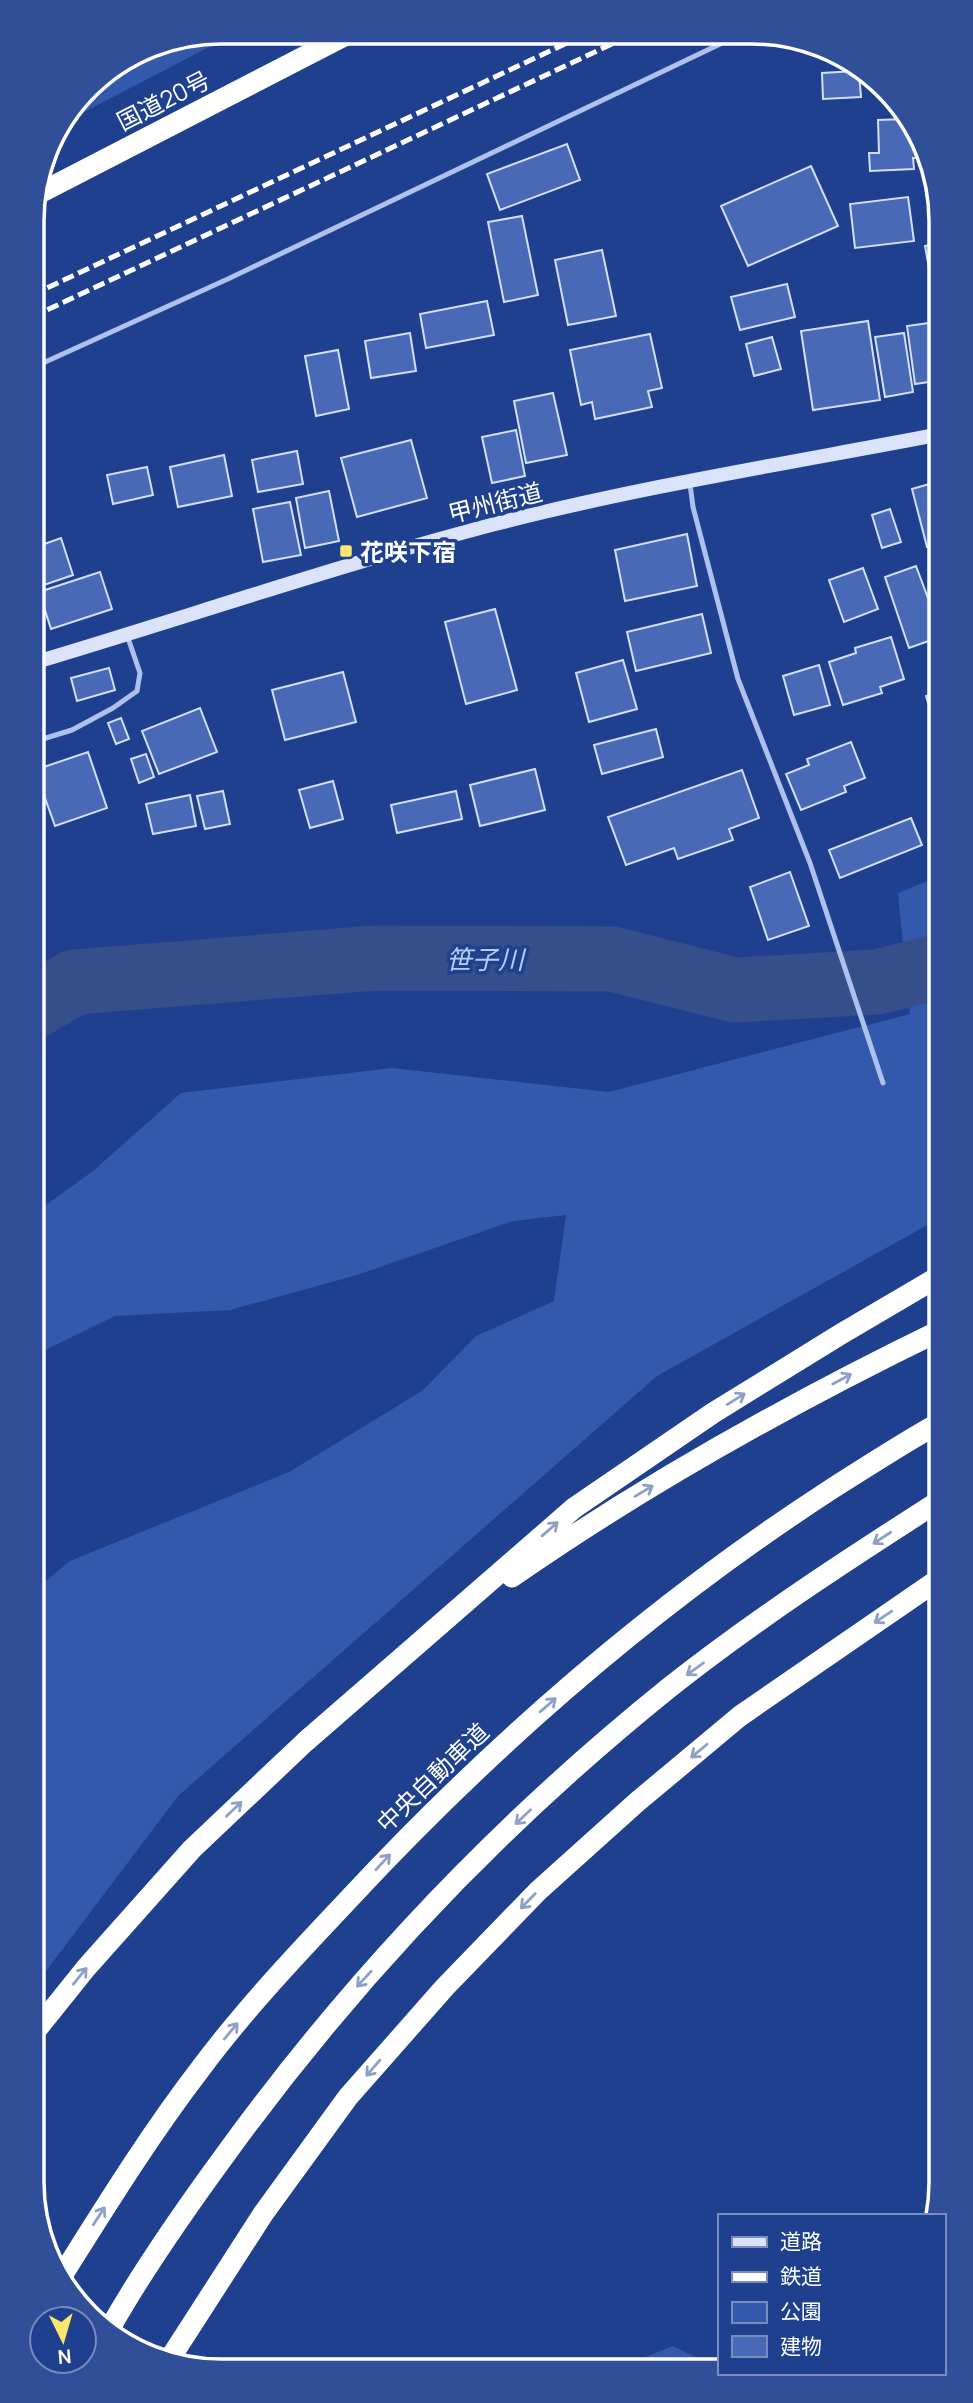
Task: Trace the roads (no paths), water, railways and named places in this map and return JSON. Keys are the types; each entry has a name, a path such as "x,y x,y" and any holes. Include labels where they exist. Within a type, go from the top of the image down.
{"highway":[{"name":"国道20号","path":"47,189 329,44"},
{"path":"44,2020 86,1968 192,1849 304,1742 574,1508 713,1413 929,1282"},
{"path":"425,1639 580,1530 723,1443 864,1367 929,1336"},
{"name":"中央自動車道","path":"66,2268 201,2067 305,1945 397,1847 495,1751 624,1639 767,1531 929,1428"},
{"path":"113,2323 183,2211 262,2104 349,1996 448,1890 552,1788 670,1687 810,1584 929,1507"},
{"path":"174,2353 263,2214 348,2097 444,1987 538,1891 637,1802 740,1716 929,1586"}],"main road":[{"name":"甲州街道","path":"44,660 387,554 498,524 690,481 929,436"}],"lane":[{"path":"44,363 230,278 720,44"},
{"path":"690,481 738,679 810,863 883,1083"},
{"path":"44,739 72,730 113,708 137,691 140,673 128,635"}],"waterway":[{"name":"笹子川","path":"44,1000 75,982 376,958 612,959 735,990 877,982 929,969"}],"railway":[{"path":"44,289 565,44"},
{"path":"44,311 612,44"}],"place":[{"name":"花咲下宿","path":"346,551"}]}
